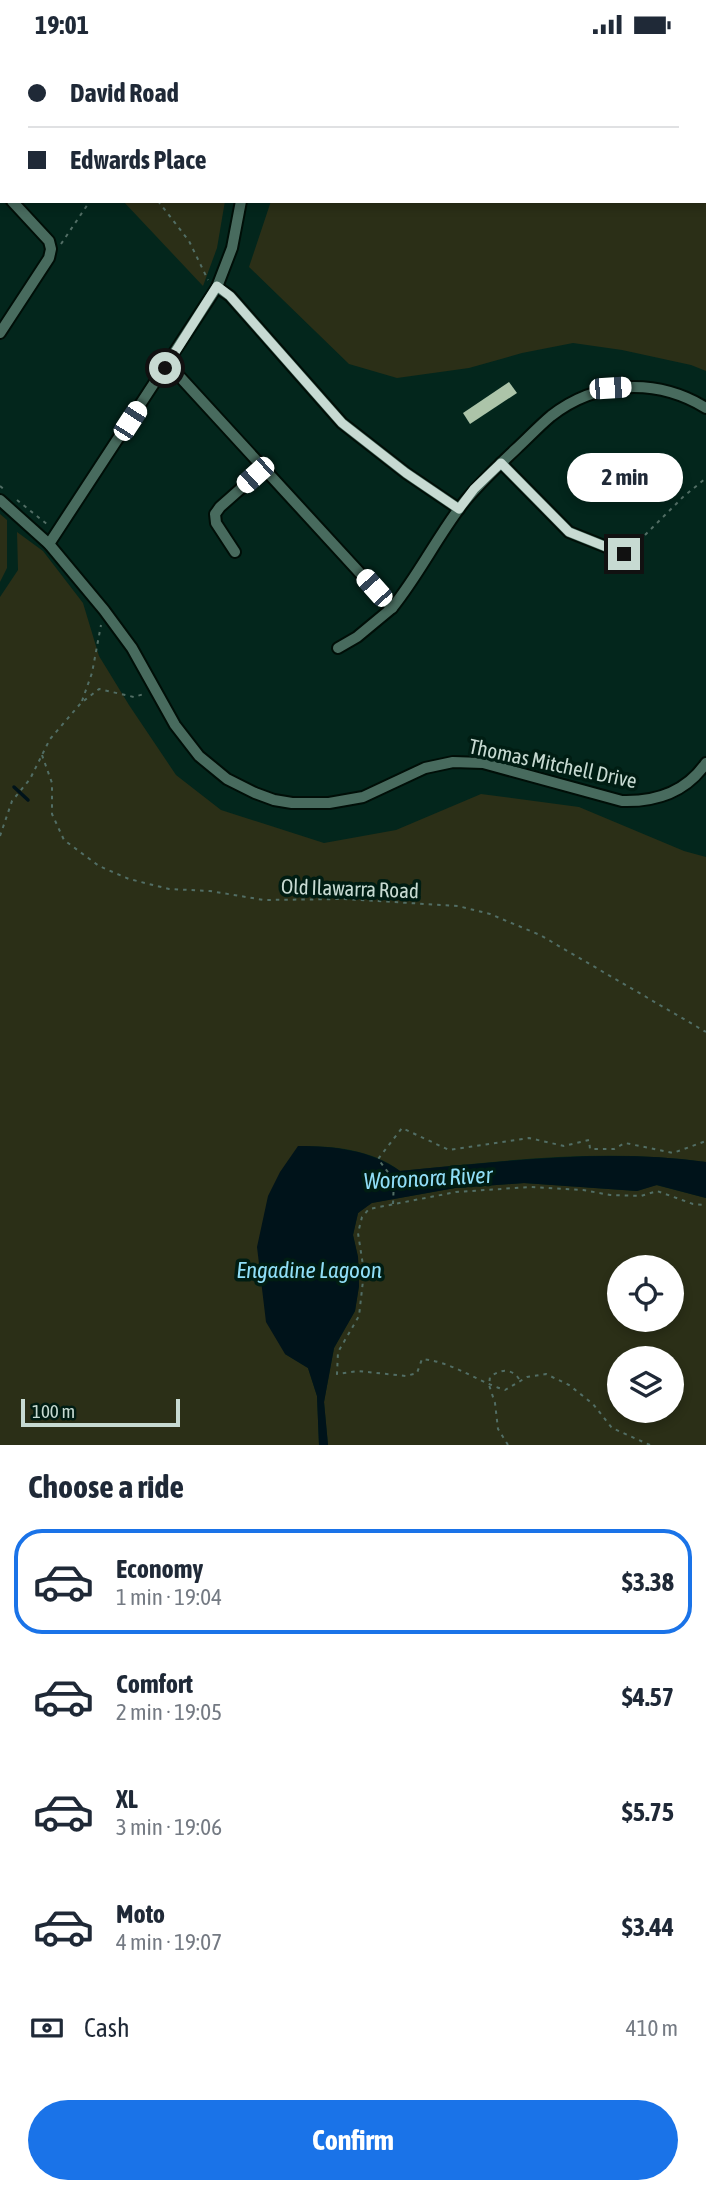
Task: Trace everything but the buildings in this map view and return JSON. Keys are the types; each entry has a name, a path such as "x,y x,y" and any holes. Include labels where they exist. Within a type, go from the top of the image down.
{"street":[{"path":"0,333 48,258 51,249 49,241 14,203"},
{"path":"49,544 217,286 232,249 240,203"},
{"path":"217,286 230,296 342,423 406,473 459,509"},
{"path":"166,367 181,378 392,608"},
{"path":"338,648 392,608 408,589 474,489 552,416 580,398 610,388 640,386 688,397 706,408"},
{"path":"501,463 569,532 624,554"},
{"path":"235,552 216,523 215,514 264,468"},
{"name":"Thomas Mitchell Drive","path":"0,500 49,544 104,610 132,648 175,725 199,756 227,779 265,797 292,803 328,803 363,797 425,768 453,762 483,763 611,798 640,801 657,798 679,789 698,775 706,764"}],"path":[{"path":"51,249 63,244 89,203"},
{"path":"160,203 189,241 209,281 213,274"},
{"path":"624,554 706,478"},
{"path":"0,486 48,525 51,524"},
{"path":"81,703 92,673 104,610"},
{"path":"0,836 12,801 30,779 50,739 81,703 99,689 134,697 154,691"},
{"name":"Old Ilawarra Road","path":"42,755 52,783 52,814 64,840 99,866 129,879 169,889 210,891 264,900 395,901 458,906 491,914 540,935 706,1033"},
{"path":"393,1205 394,1180 378,1159 402,1128 449,1150 529,1138 564,1146 589,1140 590,1149 614,1149 625,1143 673,1153 706,1141"},
{"path":"650,1445 612,1428 593,1404 569,1385 546,1374 527,1377 505,1390 489,1385 453,1366 422,1359 416,1373 406,1376 358,1371 337,1374 338,1352 359,1316 364,1272 358,1233 362,1217 369,1209 456,1192 530,1187 641,1196 657,1191 706,1205"},
{"path":"508,1445 498,1429 495,1403 489,1385 490,1377 496,1372 506,1370 515,1374 520,1381"}],"green space":[{"path":"125,203 225,203 217,248 203,286"},
{"path":"270,203 706,203 706,371 691,365 622,350 573,343 522,353 469,368 397,378 349,364 249,267"},
{"path":"0,514 7,520 7,568 0,582"},
{"path":"17,532 43,551 83,603 99,656 176,775 221,810 324,843 396,830 481,794 579,807 684,851 706,857 706,1162 629,1156 553,1157 400,1171 364,1153 338,1148 298,1146 285,1354 308,1368 317,1396 319,1445 0,1445 0,597 18,570"},
{"path":"524,1183 637,1191 656,1185 706,1198 706,1445 328,1445 324,1402 334,1348 355,1311 359,1286 358,1257 353,1235 358,1213 371,1203 455,1188"}],"water":[{"name":"Engadine Lagoon","path":"298,1146 325,1147 364,1154 400,1171 591,1156 706,1162 706,1198 657,1185 637,1191 524,1183 455,1188 372,1203 358,1213 353,1235 358,1257 359,1286 355,1311 334,1348 324,1402 328,1445 319,1445 317,1396 308,1368 285,1354 266,1322 257,1247 268,1196"}],"waterway":[{"path":"14,787 28,800"}],"route":[{"path":"165,368 217,286 230,296 342,423 433,492 459,509 474,489 501,463 569,532 624,554"}],"water label":[{"name":"Woronora River","path":"428,1178"}]}
